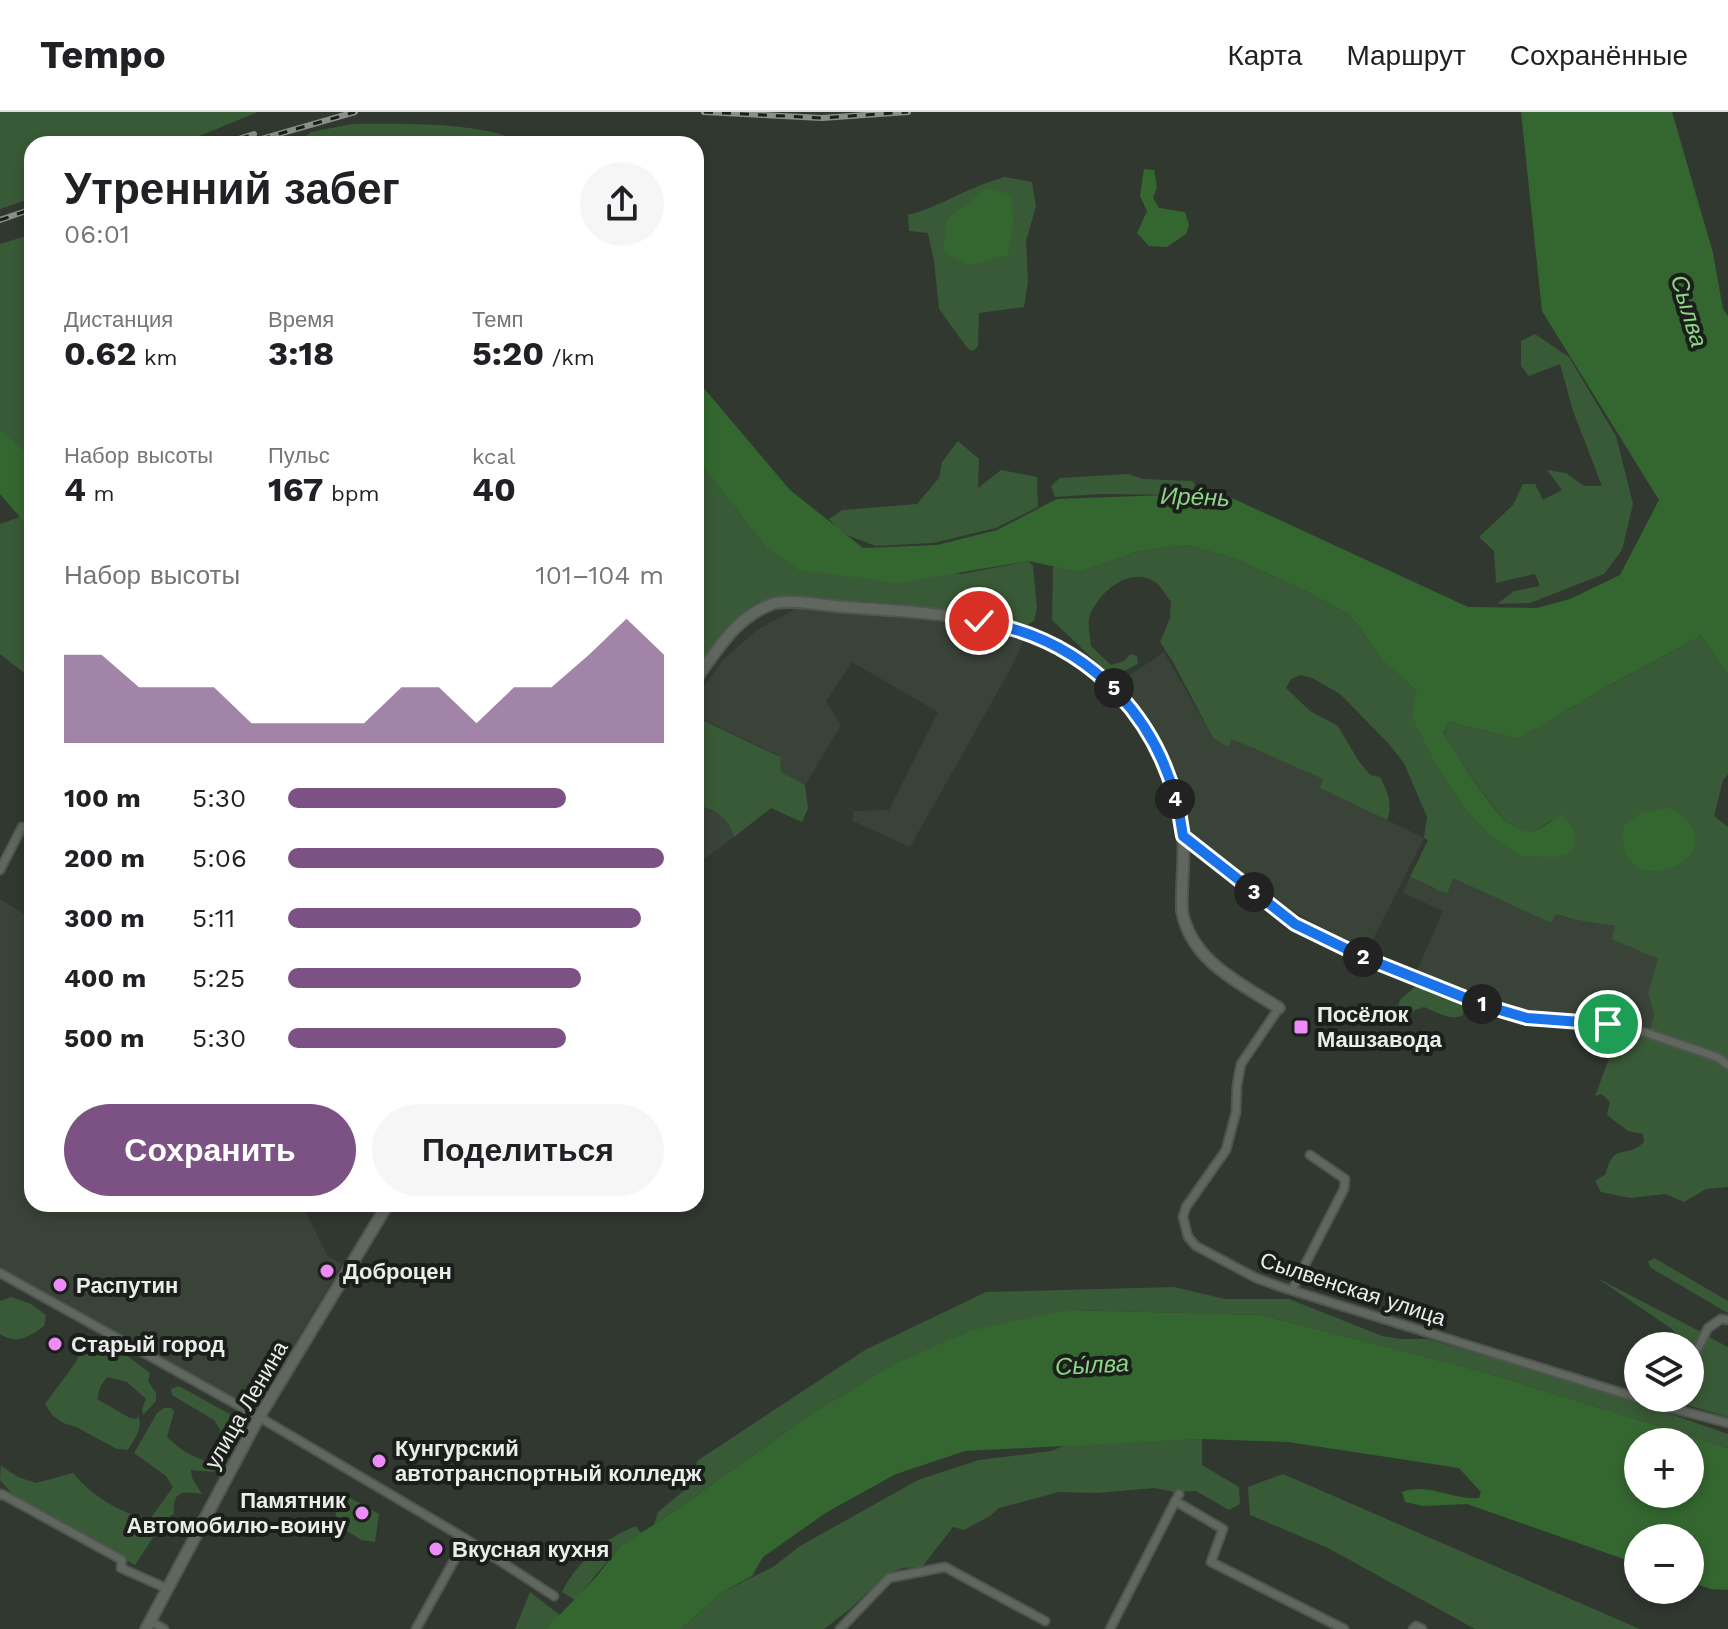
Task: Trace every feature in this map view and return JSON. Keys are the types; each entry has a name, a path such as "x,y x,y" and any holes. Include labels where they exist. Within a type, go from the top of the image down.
{"street":[{"path":"704,669 743,618 776,603 919,612 999,625 1028,633 1080,659 1125,700 1151,739 1164,767 1176,801 1183,836 1182,911 1188,936 1209,961 1279,1008"},
{"path":"0,870 22,827"},
{"path":"1183,836 1295,924 1363,957 1483,1005 1527,1018 1608,1024 1647,1033 1717,1057 1728,1065"},
{"name":"Сылвенская улица","path":"1279,1008 1241,1064 1236,1112 1226,1150 1186,1207 1183,1217 1188,1237 1196,1246 1256,1278 1624,1394"},
{"path":"1292,1290 1344,1189 1345,1179 1310,1155"},
{"name":"улица Ленина","path":"148,1625 259,1417 383,1212"},
{"path":"0,1273 259,1417 466,1539 554,1596"},
{"path":"1704,1336 1708,1328 1721,1319 1728,1320"},
{"name":"Сылвенская улица","path":"1686,1412 1728,1423"},
{"path":"0,1495 122,1560 121,1568 168,1589"},
{"path":"1110,1629 1177,1498 1223,1529 1211,1562 1344,1629"},
{"path":"416,1629 466,1539"},
{"path":"840,1629 889,1578 945,1567 1045,1621"},
{"path":"148,1625 164,1629"}],"shaded area":[{"path":"0,112 258,112 200,136 24,136 24,201 0,209"},
{"path":"352,124 416,124 465,128 504,136 306,136 311,132"},
{"path":"1005,177 1032,182 1036,206 1026,241 1028,281 1024,307 979,313 978,346 973,351 968,349 939,309 928,233 909,231 908,215"},
{"path":"24,236 24,450 0,429 0,244"},
{"path":"1535,334 1569,357 1616,436 1633,504 1622,550 1604,574 1530,603 1497,604 1514,591 1540,586 1535,574 1496,583 1494,551 1479,537 1513,505 1523,484 1535,484 1543,500 1562,490 1547,470 1566,473 1584,486 1602,486 1573,411 1560,364 1529,376 1521,366 1521,341"},
{"path":"958,441 979,459 978,488 1001,470 1037,477 1038,507 996,528 933,543 876,546 841,533 829,519 842,510 917,504 939,478 942,462"},
{"path":"704,468 765,546 962,574 1029,561 1033,566 1037,608 1034,621 1024,627 973,614 920,606 774,598 746,610 704,659"},
{"path":"1128,474 1143,479 1192,481 1195,484 1192,495 1055,497 1051,486 1060,478"},
{"path":"20,517 24,522 24,673 0,654 0,524"},
{"path":"1187,545 1231,557 1350,615 1384,662 1417,691 1434,761 1464,808 1492,837 1520,856 1552,820 1533,832 1508,823 1447,740 1448,722 1519,739 1606,687 1701,636 1728,674 1728,774 1723,780 1714,816 1728,827 1728,1061 1712,1051 1650,1030 1654,1015 1648,992 1658,959 1612,939 1615,926 1556,914 1551,923 1453,878 1447,894 1410,877 1428,840 1424,838 1427,817 1404,763 1340,694 1301,675 1291,679 1286,688 1310,711 1338,726 1370,775 1380,777 1389,798 1387,820 1320,788 1323,779 1232,739 1228,747 1213,738 1160,642 1170,618 1171,602 1155,582 1136,577 1126,579 1108,590 1094,606 1089,626 1091,646 1111,665 1124,661 1131,654 1137,656 1138,664 1112,677 1052,620 1053,566 1079,572 1139,551"},
{"path":"797,608 959,624 1024,640 910,847 853,821 853,811 889,810 938,712 852,662 826,701 841,725 805,785 781,772 779,756 704,720 704,686 724,659 757,630"},
{"path":"1164,652 1213,738 1232,739 1324,779 1321,788 1424,838 1366,953 1262,893 1195,840 1162,748 1118,683"},
{"path":"704,721 780,757 781,772 805,785 808,808 802,822 771,808 734,837 728,824 704,807"},
{"path":"704,808 729,821 734,837 704,859"},
{"path":"1410,877 1434,889 1453,878 1551,923 1555,913 1569,919 1615,926 1613,939 1658,959 1648,992 1654,1015 1650,1030 1608,1021 1526,1015 1473,998 1416,973 1443,911 1403,893"},
{"path":"0,899 24,914 24,1212 306,1212 327,1255 342,1264 254,1412 0,1270"},
{"path":"1416,986 1423,986 1465,1005 1463,1015 1449,1017 1424,1007 1410,1015 1401,1015 1397,1009 1400,1000"},
{"path":"1609,1029 1620,1030 1626,1035 1647,1035 1713,1060 1728,1070 1728,1187 1706,1189 1684,1202 1665,1194 1630,1198 1601,1192 1595,1181 1606,1174 1612,1158 1644,1142 1643,1134 1628,1131 1607,1115 1610,1102 1602,1094 1595,1096 1613,1048 1606,1040"},
{"path":"1654,1258 1728,1301 1728,1313 1651,1268 1648,1262"},
{"path":"1597,1278 1701,1332 1675,1332"},
{"path":"1174,1287 1225,1299 1289,1299 1382,1336 1427,1339 1605,1391 1624,1398 1624,1412 1665,1412 1728,1434 1728,1448 1704,1441 1704,1428 1664,1428 1484,1372 1261,1315 1068,1310 890,1366 813,1413 654,1525 658,1512 692,1484 697,1461 865,1350 986,1292"},
{"path":"11,1297 31,1304 46,1315 44,1326 23,1338 12,1339 0,1334 0,1301"},
{"path":"95,1336 104,1338 150,1373 148,1381 156,1393 156,1401 143,1415 146,1399 127,1382 107,1377 100,1387 97,1399 130,1418 136,1419 138,1416 140,1420 139,1429 128,1450 117,1449 63,1423 52,1415 45,1404 76,1362 84,1341"},
{"path":"1707,1336 1728,1347 1728,1417 1704,1410 1704,1342"},
{"path":"179,1386 235,1417 240,1422 241,1437 214,1472 191,1470 192,1478 202,1494 177,1496 174,1514 165,1519 135,1565 13,1495 0,1480 1,1466 18,1477 36,1483 73,1473 108,1503 150,1519 173,1487 166,1476 134,1453 157,1413 171,1408 174,1412 167,1437 185,1452 207,1461 223,1434 214,1420 172,1395 171,1389"},
{"path":"1202,1439 1202,1465 1239,1487 1240,1504 1229,1510 1196,1491 1174,1492 1155,1488 1096,1493 1059,1492 999,1508 964,1530 953,1527 922,1567 903,1568 886,1574 824,1629 681,1629 722,1592 773,1567 800,1546 918,1480 979,1460 1051,1451 1066,1445"},
{"path":"1283,1474 1640,1629 1475,1629 1328,1548 1250,1515 1248,1487"},
{"path":"336,1494 343,1494 379,1514 375,1542 361,1540 338,1525 333,1501"},
{"path":"636,1526 641,1533 621,1545 575,1600 562,1592 593,1552 613,1537"},
{"path":"530,1592 561,1616 546,1629 515,1629"}],"water":[{"path":"1521,112 1672,112 1713,253 1723,309 1728,316 1728,674 1701,636 1606,687 1519,739 1449,722 1444,733 1455,752 1508,823 1533,832 1564,814 1574,831 1574,850 1557,857 1520,856 1492,837 1464,808 1434,761 1412,716 1417,691 1384,662 1350,615 1304,590 1231,557 1187,545 1139,551 1079,572 1029,561 898,583 799,570 765,546 704,468 704,388 790,490 863,548 937,545 997,530 1057,499 1221,493 1468,607 1537,608 1570,599 1620,575 1659,500 1542,311"},
{"path":"1144,169 1154,170 1157,187 1153,198 1159,208 1185,212 1189,225 1186,234 1167,247 1149,246 1137,233 1147,211 1140,196"},
{"path":"987,188 1012,195 1013,225 1008,255 968,265 943,252 947,220"},
{"path":"0,429 24,450 24,522 0,494"},
{"path":"1668,808 1679,813 1692,828 1695,842 1690,855 1678,865 1662,870 1647,870 1633,864 1624,849 1624,826 1641,813"},
{"name":"Сы́лва","path":"1068,1310 1261,1315 1484,1372 1664,1428 1624,1428 1624,1508 1704,1508 1704,1441 1728,1448 1728,1590 1704,1587 1704,1524 1624,1524 1624,1559 1467,1504 1423,1506 1405,1502 1402,1492 1422,1489 1479,1498 1481,1492 1459,1468 1288,1442 1202,1439 965,1451 896,1474 827,1512 763,1557 752,1576 722,1592 681,1629 546,1629 597,1576 621,1545 813,1413 890,1366 973,1330"}],"railway":[{"path":"272,136 355,112"},
{"path":"704,112 822,118 908,112"},
{"path":"248,136 254,134"},
{"path":"0,220 24,212"}],"place":[{"name":"Посёлок Машзавода","path":"1301,1027"},
{"name":"Доброцен","path":"327,1271"},
{"name":"Распутин","path":"60,1285"},
{"name":"Старый город","path":"55,1344"},
{"name":"Кунгурский автотранспортный колледж","path":"379,1461"},
{"name":"Памятник Автомобилю-воину","path":"362,1513"},
{"name":"Вкусная кухня","path":"436,1549"}],"route":[{"path":"979,621 1039,637 1080,659 1105,679 1125,700 1158,753 1176,801 1183,836 1295,924 1363,957 1483,1005 1527,1018 1608,1024"}],"water label":[{"name":"Сылва","path":"1689,311"},
{"name":"Ире́нь","path":"1195,497"}]}
